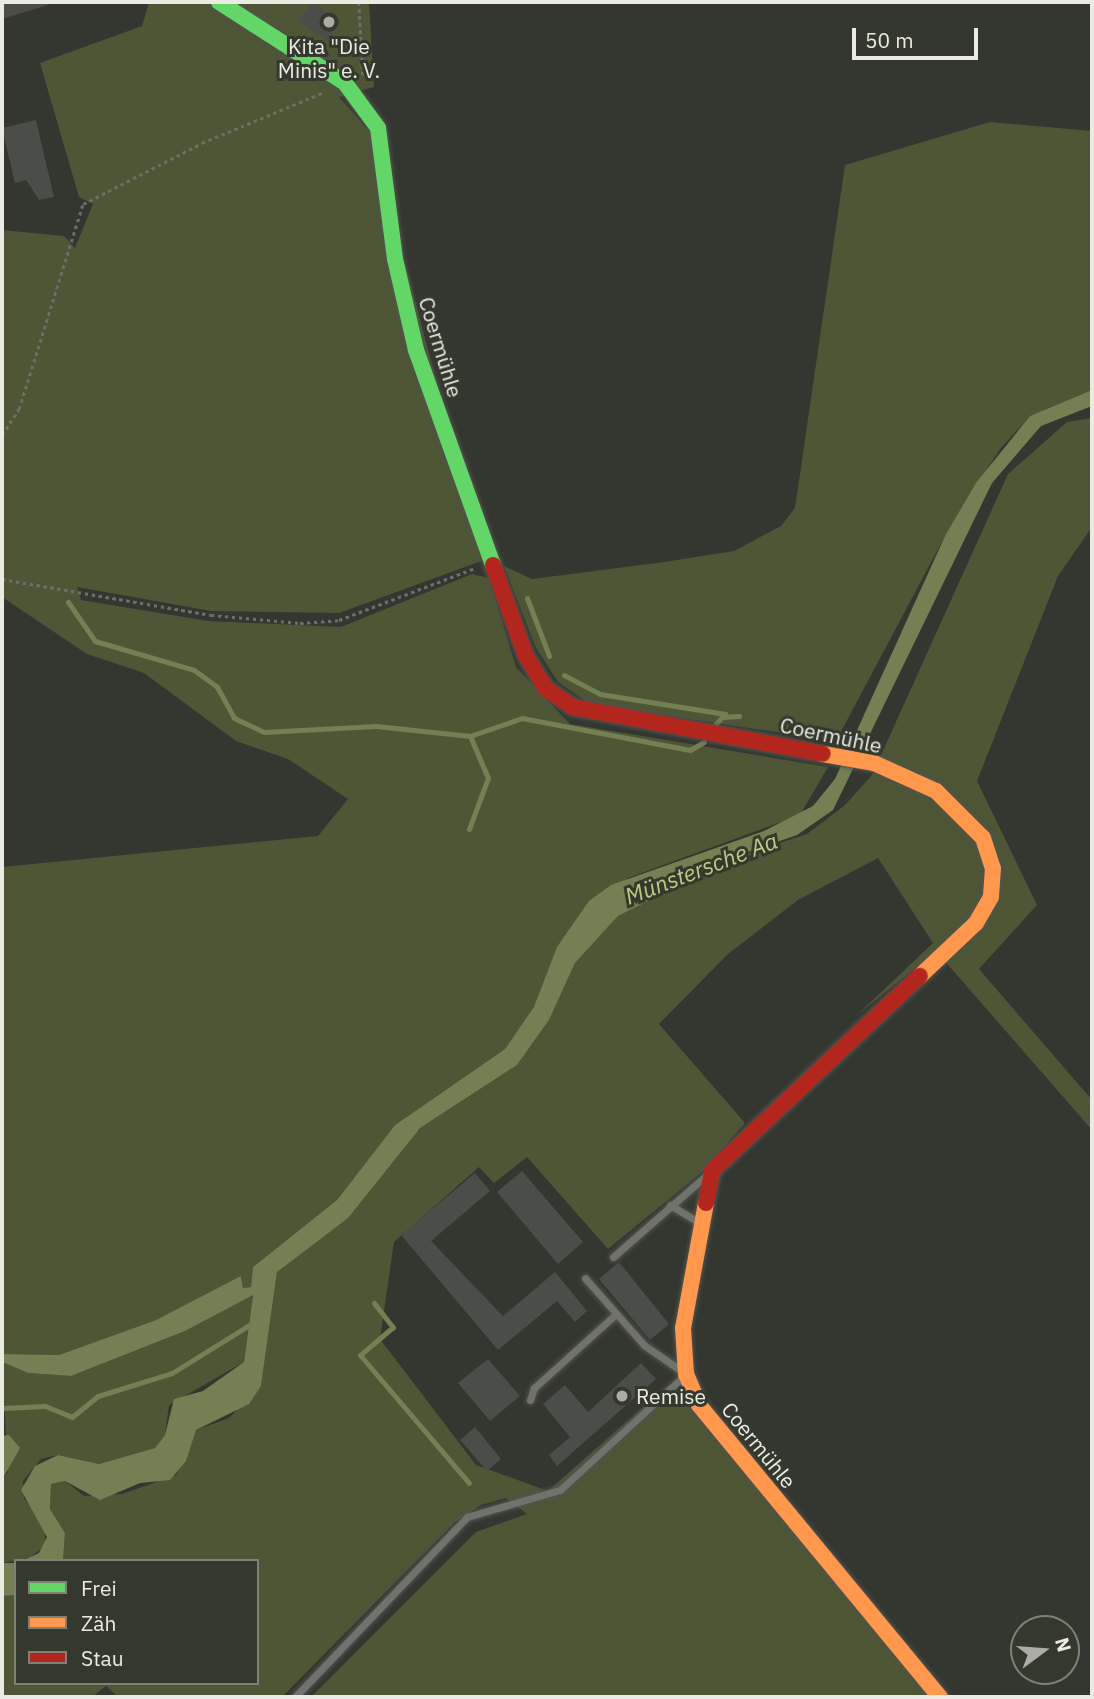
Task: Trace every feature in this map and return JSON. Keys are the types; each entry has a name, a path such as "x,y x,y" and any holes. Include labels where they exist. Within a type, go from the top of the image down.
{"street":[{"name":"Coermühle","path":"219,2 345,83 365,106 378,128 395,259 416,349 526,656 545,688 573,708 607,718 824,752 874,764 936,791 961,811 983,838 993,869 991,897 976,923 712,1171 698,1222 683,1328 686,1374 699,1405 940,1697"}],"lane":[{"path":"613,1257 712,1171"},
{"path":"670,1205 698,1222"},
{"path":"295,1697 467,1517 560,1490 686,1374 661,1360 585,1278"},
{"path":"530,1401 534,1388 616,1314"}],"path":[{"path":"359,2 365,106"},
{"path":"2,435 19,409 83,204 202,143 345,83"},
{"path":"2,579 211,615 300,623 339,621 494,565"}],"shaded area":[{"path":"149,2 369,2 374,87 339,97 370,132 484,560 339,613 211,611 77,587 81,600 208,621 341,627 472,574 489,578 516,667 570,724 828,767 800,815 628,878 505,1049 395,1125 337,1200 253,1267 251,1287 243,1288 241,1277 156,1320 59,1355 2,1354 2,867 318,836 348,799 288,759 236,741 144,673 87,654 2,597 2,230 64,236 75,248 93,204 79,197 40,63 142,26"},
{"path":"990,122 1092,131 1092,390 1030,416 1000,449 945,536 836,741 590,704 558,682 536,648 504,566 532,579 664,562 734,551 781,526 795,508 845,165"},
{"path":"1092,418 1092,527 1058,576 977,781 1037,905 979,969 1092,1100 1092,1130 936,951 856,1016 933,943 878,858 798,900 728,954 659,1024 745,1123 702,1172 608,1249 527,1157 494,1183 479,1167 394,1242 380,1339 476,1465 548,1491 670,1384 931,1697 311,1697 476,1532 527,1514 506,1498 481,1505 454,1523 282,1697 118,1697 106,1686 92,1697 2,1697 2,1596 14,1595 14,1685 259,1685 259,1559 63,1559 65,1533 50,1509 51,1484 65,1481 84,1496 122,1494 176,1475 196,1430 229,1418 261,1386 277,1272 420,1128 517,1065 549,1020 575,963 618,916 668,891 679,876 807,834 845,805 872,775 1008,474 1067,422"},
{"path":"253,1294 244,1362 169,1405 165,1435 155,1448 99,1464 58,1455 41,1459 23,1481 24,1498 45,1526 45,1546 29,1558 2,1563 2,1480 8,1472 2,1362 28,1373 71,1376 185,1331"}],"water":[{"name":"Münstersche Aa","path":"1092,390 1092,406 1041,426 992,483 833,810 797,835 679,876 668,891 618,916 575,963 549,1020 517,1065 420,1128 348,1218 277,1272 261,1386 249,1404 196,1430 186,1461 170,1480 140,1483 100,1500 65,1481 51,1484 50,1509 65,1533 63,1559 26,1559 39,1553 47,1537 21,1490 35,1466 58,1455 99,1464 155,1448 165,1435 174,1399 203,1391 244,1362 253,1295 185,1331 71,1376 28,1373 2,1362 2,1354 59,1355 156,1320 241,1276 243,1288 251,1287 253,1267 337,1200 395,1125 505,1049 534,1007 557,947 589,901 611,885 764,831 813,806 835,779 945,536 976,483 1030,416"},
{"path":"9,1435 20,1448 2,1480 2,1436"},
{"path":"2,1563 14,1563 14,1595 2,1596"}],"building":[{"path":"2,2 48,2 48,5 2,19"},
{"path":"313,2 341,21 327,41 298,20"},
{"path":"36,120 54,197 39,200 26,180 15,183 2,128"},
{"path":"522,1171 583,1242 558,1264 497,1192"},
{"path":"475,1173 490,1191 431,1241 503,1316 555,1272 587,1311 575,1322 557,1301 498,1350 401,1235"},
{"path":"619,1262 669,1324 650,1340 599,1279"},
{"path":"488,1359 520,1396 490,1421 458,1383"},
{"path":"641,1363 656,1379 557,1466 549,1455 570,1437 543,1404 565,1385 588,1412"},
{"path":"475,1427 501,1459 487,1471 460,1440"}],"waterway":[{"path":"527,598 549,656"},
{"path":"68,602 95,641 194,670 217,687 234,718 264,732 376,726 470,736 522,718 690,750 704,742"},
{"path":"564,675 600,694 725,714"},
{"path":"710,730 722,717 739,716"},
{"path":"469,829 488,778 470,736"},
{"path":"374,1303 393,1327 360,1355 469,1483"},
{"path":"2,1408 45,1406 72,1417 98,1396 172,1373 251,1324"}],"traffic: fast":[{"path":"219,2 345,83 378,128 395,259 416,350 493,565"}],"traffic: slow":[{"path":"823,754 874,763 936,791 983,838 993,868 991,897 976,923 920,976"},
{"path":"706,1203 683,1328 686,1374 699,1405 940,1697"}],"traffic: jam":[{"path":"493,565 526,656 545,688 573,707 823,754"},
{"path":"706,1203 712,1171 920,976"}],"place":[{"name":"Kita \"Die Minis\" e. V.","path":"329,22"},
{"name":"Remise","path":"622,1396"}]}
